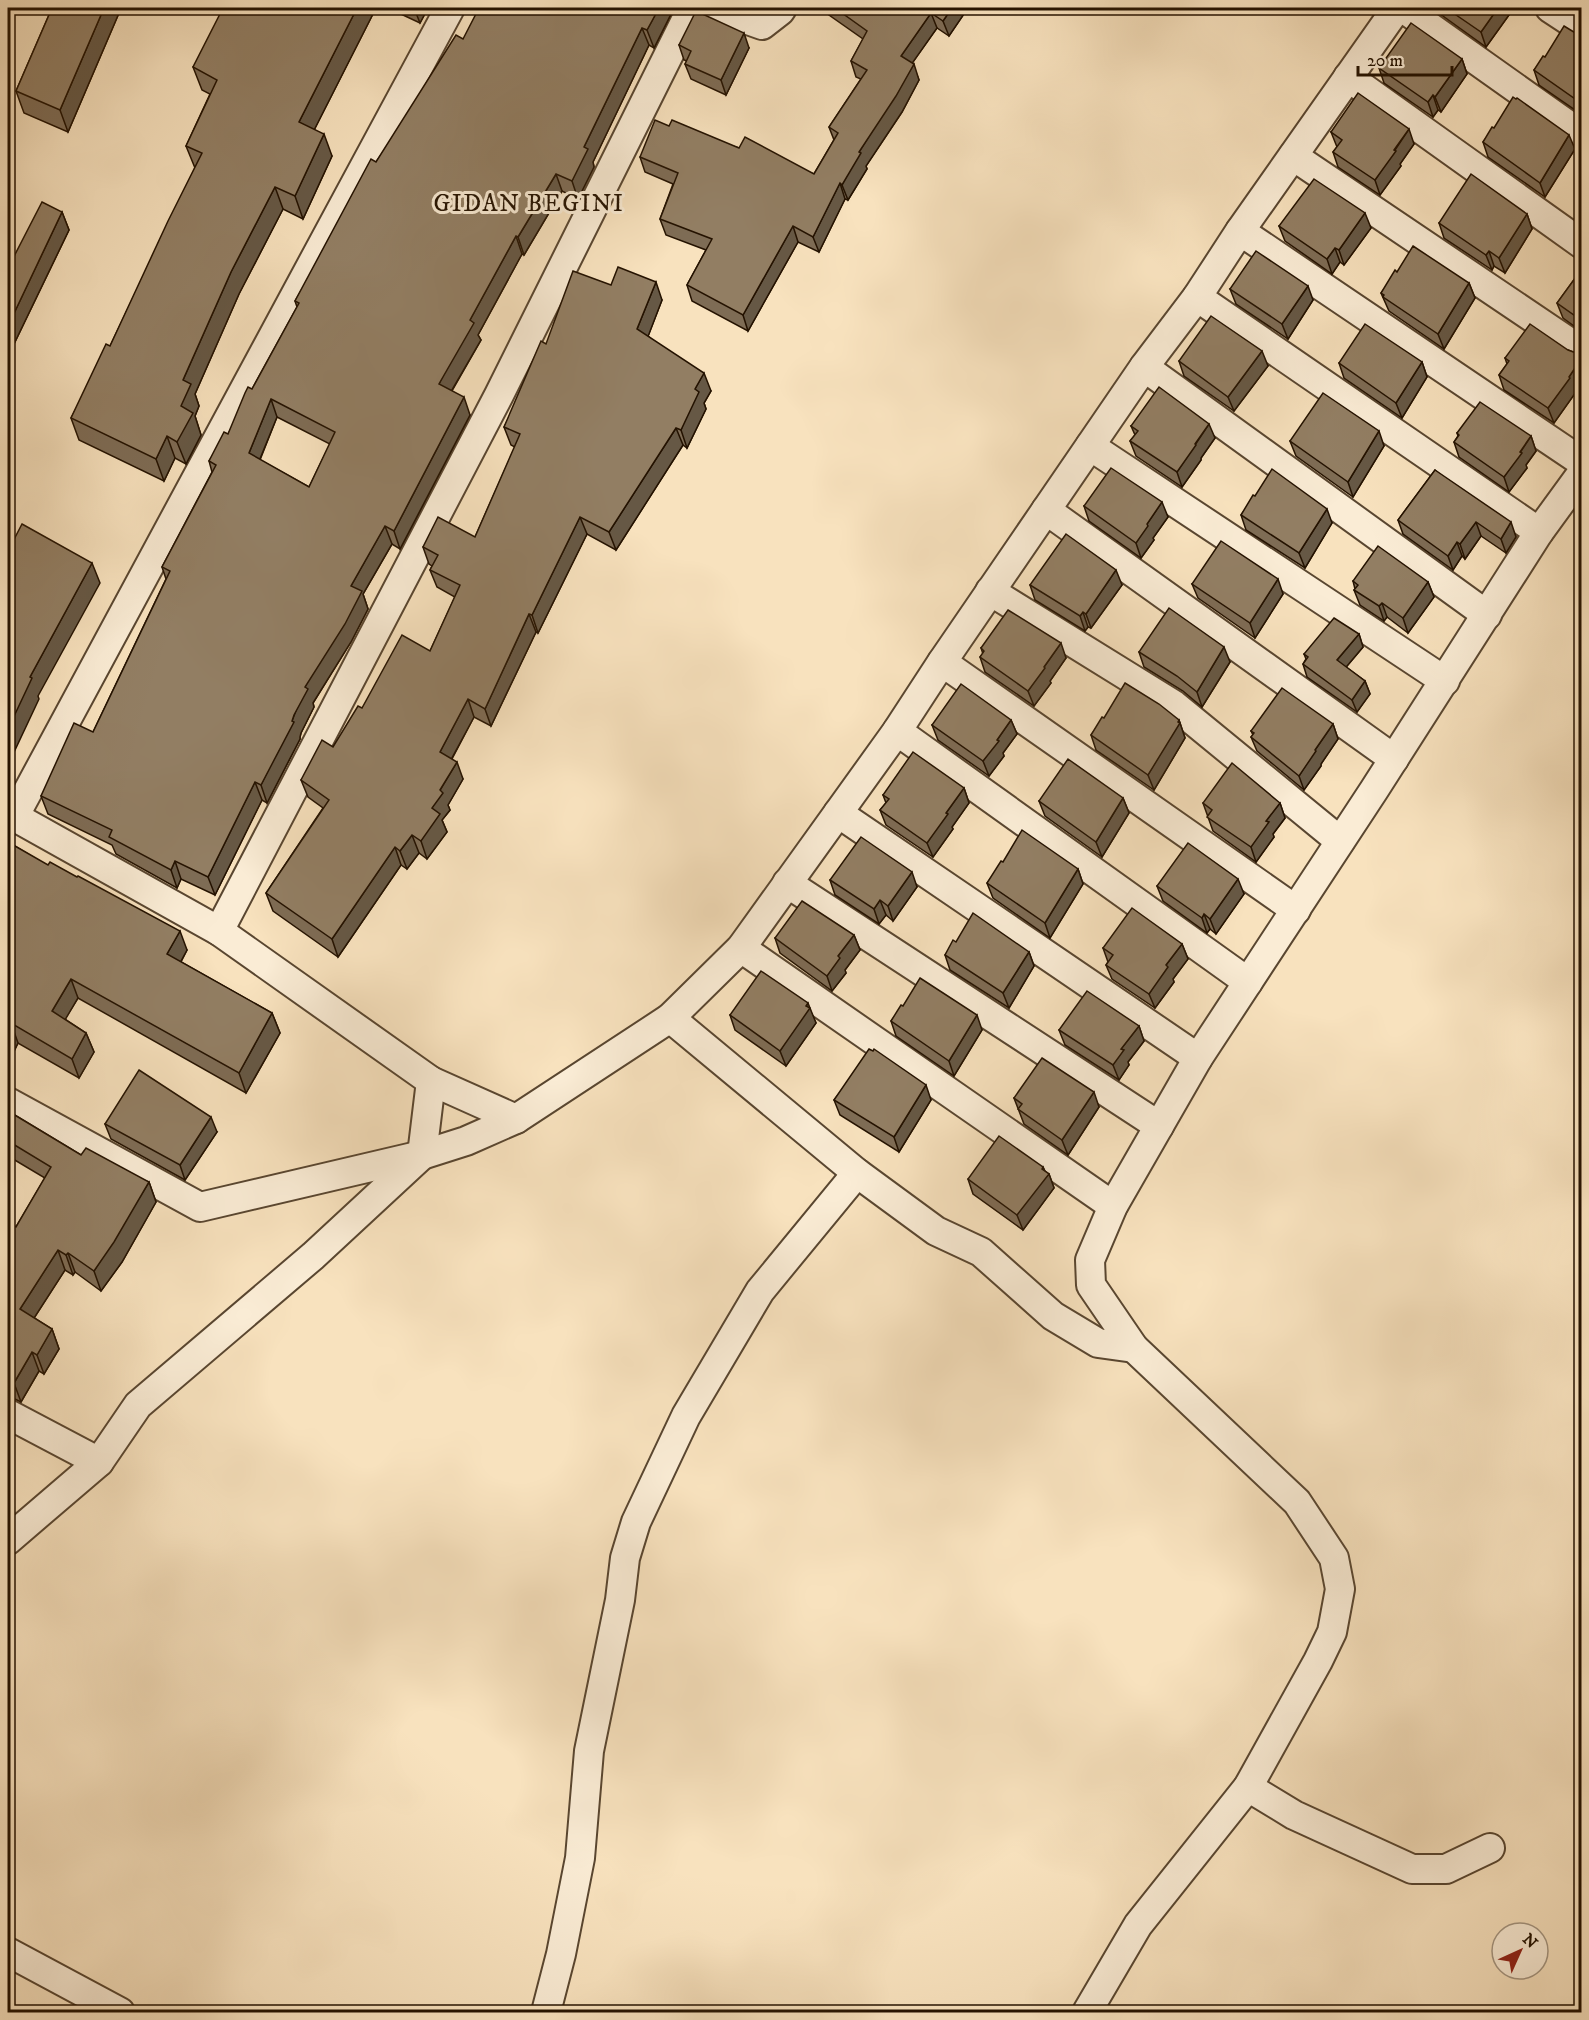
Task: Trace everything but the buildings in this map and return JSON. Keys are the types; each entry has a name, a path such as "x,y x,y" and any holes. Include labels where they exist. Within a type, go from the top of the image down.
{"street":[{"path":"450,8 11,815 219,931 431,1081 516,1119"},
{"path":"219,931 499,395 692,8"},
{"path":"714,8 762,25 782,8"},
{"path":"8,1102 200,1207 422,1155 466,1141 516,1119 670,1018 741,948 897,731 1144,367 1197,297 1240,231 1397,8"},
{"path":"1402,8 1581,135"},
{"path":"1550,8 1581,28"},
{"path":"1348,77 1581,244"},
{"path":"1293,156 1581,351"},
{"path":"1240,231 1581,462"},
{"path":"1197,297 1539,532"},
{"path":"1144,367 1487,615"},
{"path":"1090,446 1445,681"},
{"path":"1087,2013 1138,1925 1248,1787 1332,1632 1340,1589 1334,1558 1297,1502 1134,1348 1091,1284 1090,1260 1113,1206 1198,1059 1445,681 1539,532 1581,473"},
{"path":"1046,510 1394,759"},
{"path":"990,591 1174,705 1340,841"},
{"path":"942,662 1296,910"},
{"path":"897,731 1248,982"},
{"path":"838,813 1198,1059"},
{"path":"787,883 1159,1126"},
{"path":"741,948 1113,1206"},
{"path":"670,1018 857,1173 936,1231 981,1252 1053,1316 1098,1343 1134,1348"},
{"path":"8,1540 99,1462 138,1405 313,1256 422,1155 431,1081"},
{"path":"546,2013 561,1954 580,1858 589,1751 620,1600 625,1558 636,1522 686,1416 760,1291 857,1173"},
{"path":"8,1414 99,1462"},
{"path":"1248,1787 1294,1815 1412,1869 1446,1869 1490,1848"},
{"path":"8,1952 120,2013"}],"district":[{"name":"GIDAN BEGINI","path":"529,203"}]}
